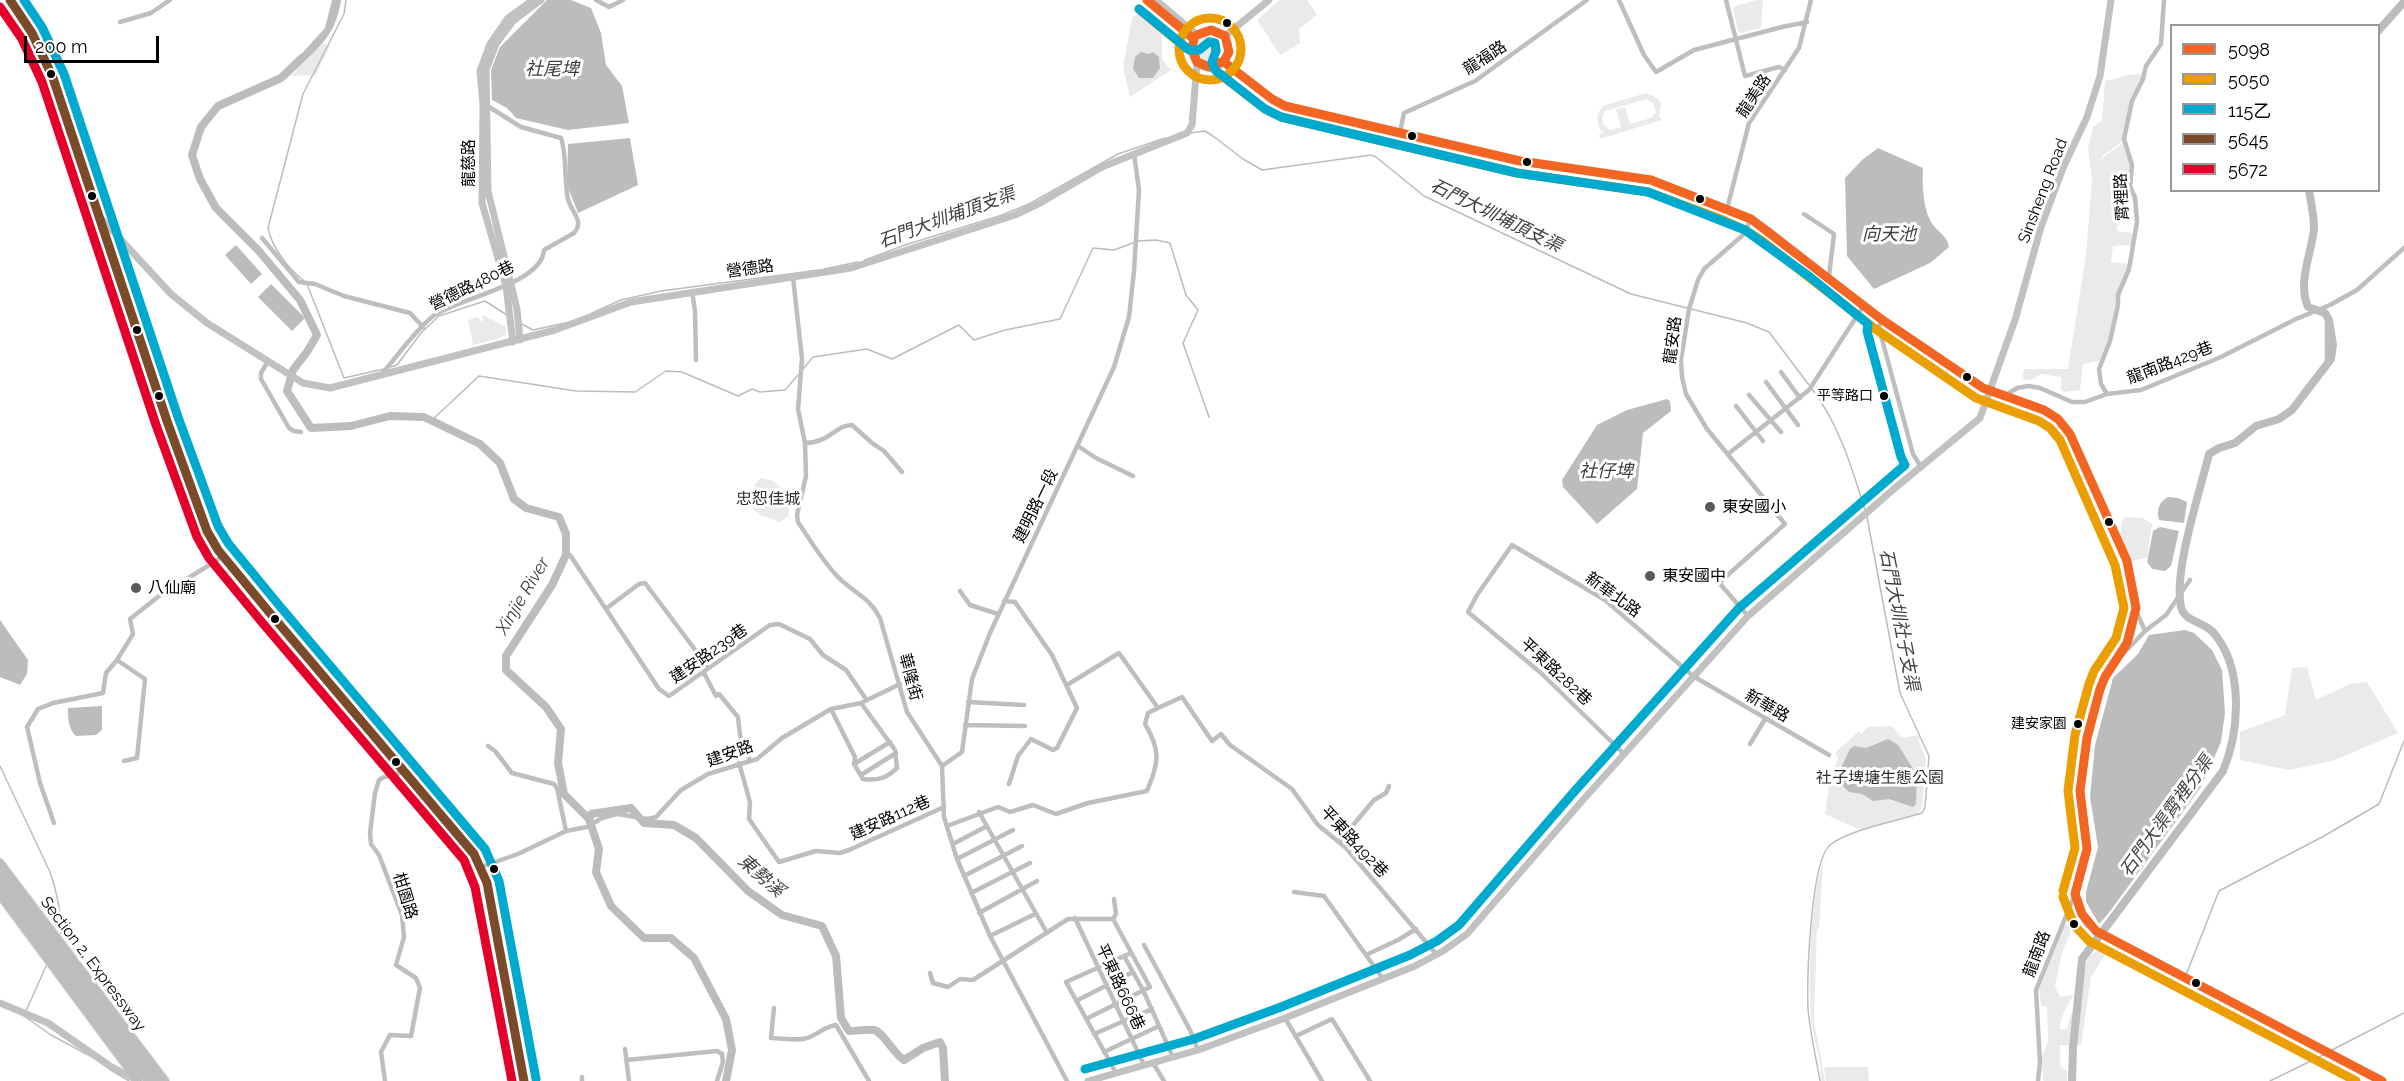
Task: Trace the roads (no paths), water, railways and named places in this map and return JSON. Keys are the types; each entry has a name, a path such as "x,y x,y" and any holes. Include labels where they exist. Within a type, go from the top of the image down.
{"highway":[{"path":"0,875 157,1081"},
{"path":"0,885 149,1081"}],"main road":[{"name":"Section 2, Expressway","path":"0,863 165,1081"},
{"name":"Section 2, Expressway","path":"0,895 138,1081"}],"street":[{"path":"10,0 33,33 50,71 207,531 224,556 474,854 481,867 487,882 524,1081"},
{"path":"120,22 151,13 170,0"},
{"name":"龍慈路","path":"486,105 480,70 484,55 508,18 532,0"},
{"name":"龍慈路","path":"517,341 508,284 482,203 486,70 496,44 513,21 541,0"},
{"path":"596,0 609,7 623,0"},
{"path":"1147,0 1196,37"},
{"path":"1156,0 1196,37"},
{"path":"1225,36 1269,0"},
{"name":"龍福路","path":"1400,132 1404,113 1475,81 1587,0"},
{"path":"1619,0 1644,55 1656,72 1694,50 1807,22"},
{"path":"1726,0 1745,76 1779,67 1785,70"},
{"name":"龍美路","path":"1726,209 1749,123 1799,48 1811,0"},
{"name":"Sinsheng Road","path":"1092,1081 1198,1050 1285,1018 1437,955 1467,934 1748,616 1980,418 2015,320 2041,227 2063,168 2087,117 2100,76 2111,0"},
{"name":"霄裡路","path":"2107,394 2101,384 2099,369 2110,341 2118,295 2129,269 2138,211 2130,187 2132,165 2124,140 2132,101 2143,79 2146,66 2161,44 2164,0"},
{"path":"1208,29 1225,36 1229,52 1224,62 1214,67 1203,67 1197,63 1192,51 1196,37 1208,29"},
{"path":"1224,62 1272,99 1285,106 1520,161 1651,180 1751,219 1881,319 1983,388 2051,414 2058,419 2070,434 2127,561 2136,608 2145,631"},
{"name":"營德路","path":"268,361 303,383 330,388 517,341 571,325 631,302 851,268 922,243 995,222 1040,203 1102,167 1187,133 1192,125 1197,63"},
{"name":"營德路480巷","path":"380,376 434,316 508,284 538,267 544,258 544,250 574,233 579,223 569,203 564,179 561,138 521,128 486,105"},
{"name":"建明路一段","path":"942,766 962,752 972,679 998,614 1114,367 1129,317 1139,190 1134,153"},
{"path":"1804,214 1834,234 1828,276"},
{"path":"98,215 171,294 207,323 268,361 261,373 261,379 286,422 294,431 300,432"},
{"name":"龍安路","path":"1748,616 1720,585 1721,581 1785,524 1700,419 1683,386 1681,368 1689,308 1704,269 1743,235 1751,219"},
{"path":"262,238 299,282 315,284 344,296 410,313 423,327"},
{"name":"龍南路429巷","path":"2004,396 2017,387 2029,386 2040,388 2073,402 2085,402 2107,394 2141,390 2221,357 2330,305 2357,290 2404,248"},
{"name":"華隆街","path":"793,277 801,371 798,409 805,443 807,476 798,522 838,578 874,606 880,618 907,712 942,766"},
{"path":"692,291 696,360"},
{"path":"1728,454 1772,421 1811,387 1864,305"},
{"path":"1881,319 1879,328 1905,424 1916,460 1922,467"},
{"path":"2326,320 2327,361"},
{"path":"1781,372 1800,398"},
{"path":"1766,382 1798,425"},
{"path":"1749,395 1781,432"},
{"path":"1736,406 1763,441"},
{"path":"805,443 821,442 845,426 852,425 885,451 902,472"},
{"path":"1078,446 1096,458 1133,476"},
{"name":"新華北路","path":"1468,612 1477,595 1512,545 1605,600 1693,676"},
{"name":"建安路239巷","path":"570,555 665,695 669,696 770,625 779,624 810,639 823,655 846,670 866,699"},
{"path":"54,823 40,783 27,727 38,709 53,703 103,693 106,673 133,634 130,619 159,596 224,556"},
{"path":"2117,659 2145,631 2166,615 2190,580"},
{"path":"607,608 639,584 645,583 708,667"},
{"path":"960,591 970,604 998,614"},
{"path":"1004,601 1015,602 1052,655 1077,708 1056,748 1053,750 1031,739 1018,756 1009,783"},
{"path":"2136,608 2131,635 2100,689 2087,738 2080,791 2087,849 2075,894 2080,912 2087,924 2106,937 2382,1081"},
{"name":"平東路282巷","path":"1468,612 1524,657 1624,754"},
{"path":"947,826 979,812 998,807 1010,812 1033,805 1056,814 1088,803 1147,791 1158,764 1154,739 1145,724 1148,714 1158,708 1119,653 1067,686"},
{"path":"117,660 145,679 137,758 124,761"},
{"path":"703,671 716,696 719,694 738,717 740,735 750,760"},
{"name":"新華路","path":"1693,676 1829,755"},
{"name":"建安路","path":"566,831 587,827 602,818 617,814 648,819 656,817 681,790 708,774 762,756 782,738 831,709 861,703 900,684"},
{"name":"平東路492巷","path":"1158,708 1182,697 1212,741 1221,734 1230,745 1292,789 1318,825 1339,842 1437,955"},
{"path":"968,702 1024,705"},
{"path":"831,709 853,752 854,764 863,779 873,780 897,768 896,753 861,703"},
{"path":"1750,744 1765,718"},
{"path":"965,725 1025,726"},
{"path":"854,764 890,742"},
{"path":"481,867 518,854 566,831 557,788 554,784 512,773 495,751 488,746"},
{"path":"861,775 896,753"},
{"name":"建安路112巷","path":"738,763 750,802 749,819 779,862 816,851 840,853 944,807"},
{"path":"942,766 944,817 957,859 990,936 1067,1081"},
{"name":"柑園路","path":"386,1081 381,1052 390,1035 411,1036 420,988 416,978 396,965 404,937 402,915 379,855 371,844 370,833 379,780 405,772"},
{"path":"1339,842 1374,800 1386,794 1389,786"},
{"path":"979,812 1047,933"},
{"path":"953,844 987,826"},
{"path":"957,859 1013,830"},
{"path":"964,876 1022,846"},
{"path":"971,893 1030,863"},
{"path":"979,913 1037,881"},
{"path":"1294,892 1324,896 1368,954 1383,979"},
{"name":"龍南路","path":"2038,1081 2040,1063 2036,990 2075,894"},
{"path":"1113,919 1116,914 1114,899"},
{"path":"990,936 1035,914"},
{"name":"平東路666巷","path":"1075,918 1144,1066"},
{"path":"930,972 933,983 948,987 960,979 973,980 1068,919 1113,919"},
{"path":"1086,1019 1150,987 1113,919"},
{"path":"1368,954 1416,929"},
{"path":"1144,945 1190,1030 1198,1050"},
{"path":"1116,1073 1066,982 1131,953"},
{"path":"1124,956 1143,990 1173,1057"},
{"path":"1076,1001 1133,972"},
{"path":"0,1003 48,1023 110,1066 138,1081"},
{"path":"774,1008 771,1038 801,1039 836,1025 869,1081"},
{"path":"1094,1034 1152,1009"},
{"path":"1285,1018 1322,1081"},
{"path":"1296,1036 1332,1018 1370,1081"},
{"path":"1104,1052 1159,1026"},
{"path":"625,1049 629,1081"},
{"path":"627,1060 717,1052 722,1054 723,1062 717,1081"},
{"path":"1153,1063 1164,1081"}],"water":[{"path":"332,0 341,0 331,31 320,46 297,69 294,62 325,28"},
{"name":"社尾埤","path":"547,0 571,0 591,8 601,33 606,65 622,86 629,123 568,130 516,118 507,108 492,100 491,70 500,47"},
{"path":"1141,52 1149,54 1153,52 1159,57 1160,68 1153,78 1139,78 1133,69 1135,57"},
{"path":"630,138 638,185 578,213 567,185 568,144"},
{"name":"向天池","path":"1878,148 1923,168 1926,208 1932,224 1946,239 1949,247 1930,263 1874,289 1847,256 1845,178 1862,160"},
{"path":"236,245 262,274 251,284 225,255"},
{"path":"271,284 305,318 292,331 258,297"},
{"name":"社仔埤","path":"1667,399 1670,401 1671,411 1643,433 1637,489 1597,524 1563,487 1562,480 1597,425 1627,410"},
{"path":"2168,497 2187,502 2184,523 2159,520 2159,507"},
{"path":"2160,527 2179,531 2171,566 2165,571 2152,569 2147,562 2153,531"},
{"path":"0,620 28,660 27,674 20,685 0,677"},
{"path":"2185,630 2194,633 2212,650 2222,670 2225,713 2221,742 2201,787 2099,924 2086,902 2086,892 2098,847 2090,797 2095,745 2113,678 2138,654 2149,635"},
{"path":"102,706 102,730 96,735 76,736 70,727 68,708"},
{"path":"1888,739 1898,745 1917,775 1916,804 1913,807 1889,799 1873,801 1862,794 1849,792 1840,783 1842,766 1850,749 1854,746 1866,748"}],"waterway":[{"name":"石門大圳埔頂支渠","path":"304,281 282,257 273,243 268,228 303,94 344,14 346,0"},
{"name":"石門大渠霄裡分渠","path":"2380,29 2404,2"},
{"name":"Xinjie River","path":"302,58 281,78 218,106 201,127 192,155 200,179 216,208 258,250 300,300 317,335 293,370 287,391 311,428 351,426 390,416 424,417 480,444 500,463 514,499 526,508 559,517 566,534 566,555 552,585 506,656 506,670 546,707 561,729 558,763 564,794 589,819 599,849 596,872 611,906 644,938 671,938 694,958 726,1019 732,1050 726,1081"},
{"name":"石門大圳埔頂支渠","path":"1190,133 1205,131 1262,170 1371,155 1376,157 1424,196 1631,294 1747,323 1769,332 1809,385"},
{"name":"石門大圳埔頂支渠","path":"865,260 1002,215 1029,204 1118,154 1165,138"},
{"name":"石門大渠霄裡分渠","path":"2072,1081 2082,959 2223,771 2229,755 2236,699 2230,662 2212,631 2183,612 2180,592 2181,574 2184,553 2209,454 2235,443 2256,426 2279,419 2292,410 2331,359 2333,345 2329,320 2325,313 2308,307 2305,297 2306,268 2314,228 2309,192"},
{"name":"石門大圳埔頂支渠","path":"1137,241 1156,240 1170,243 1186,295 1198,310 1183,343 1209,417"},
{"name":"石門大圳埔頂支渠","path":"803,369 813,357 867,349 892,359 959,325 974,340 1005,330 1060,319 1093,248 1114,250 1133,243"},
{"name":"石門大圳埔頂支渠","path":"824,269 858,262"},
{"name":"石門大圳埔頂支渠","path":"592,313 621,300 661,291 819,270"},
{"name":"石門大圳埔頂支渠","path":"307,284 344,378 384,369"},
{"name":"石門大圳埔頂支渠","path":"391,367 397,365 421,333 439,316 485,301 507,315"},
{"name":"石門大圳埔頂支渠","path":"522,324 533,330 565,323"},
{"name":"石門大圳埔頂支渠","path":"432,420 479,376 576,391 635,392 666,371 682,372 738,396 752,389 760,392 785,390 798,375"},
{"name":"石門大圳埔頂支渠","path":"1812,389 1837,432 1850,462 1865,510"},
{"name":"石門大圳社子支渠","path":"1820,1081 1810,1027 1808,994 1811,921 1818,872 1824,854 1831,844 1840,839 1862,830 1922,813 1925,807 1929,756 1900,693 1867,517"},
{"path":"2186,975 2219,891 2324,836 2379,804 2404,741"},
{"path":"0,766 50,872 60,915 59,938"},
{"name":"東勢溪","path":"589,819 591,814 631,808 644,823 674,825 696,838 748,891 782,915 822,926 836,956 841,1018 849,1031 874,1030 904,1060 923,1048 940,1042 943,1048 945,1081"},
{"path":"26,1011 47,964"},
{"path":"2330,1051 2404,1013"},
{"path":"24,1016 51,1035 90,1056"},
{"path":"2270,1081 2323,1055"},
{"path":"109,1069 129,1081"}],"place":[{"name":"平等路口","path":"1884,396"},
{"name":"東安國小","path":"1710,507"},
{"name":"東安國中","path":"1650,576"},
{"name":"八仙廟","path":"136,588"},
{"name":"建安家園","path":"2078,724"}],"park label":[{"name":"忠恕佳城","path":"768,499"},
{"name":"社子埤塘生態公園","path":"1880,778"}]}
